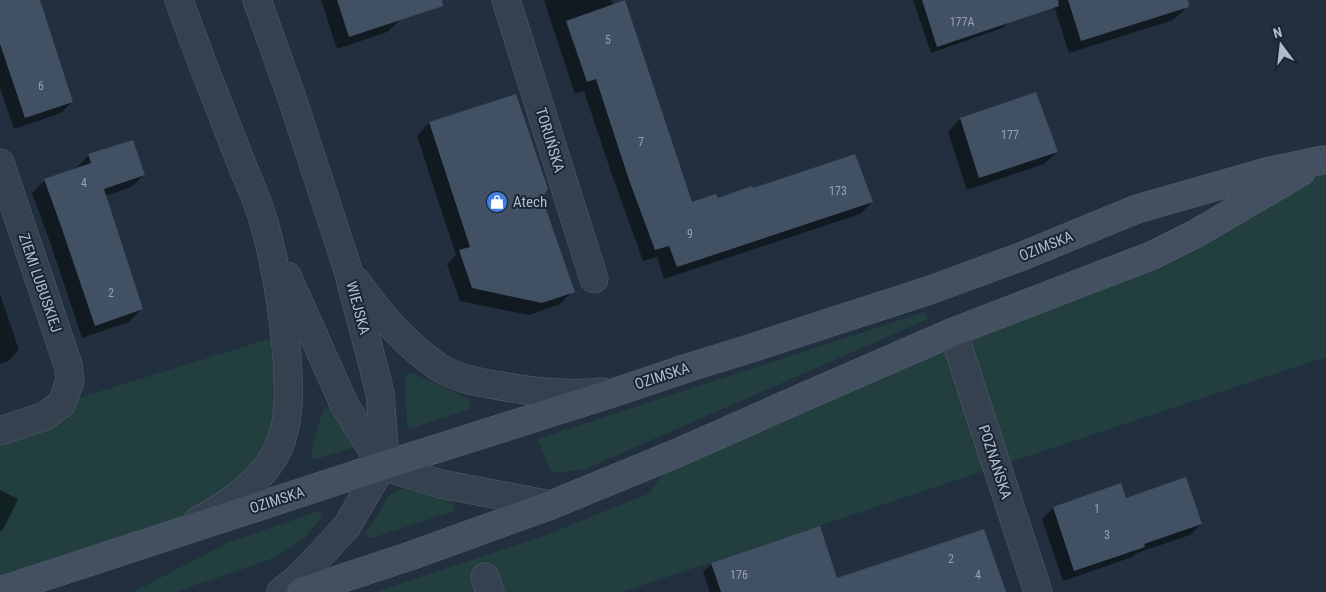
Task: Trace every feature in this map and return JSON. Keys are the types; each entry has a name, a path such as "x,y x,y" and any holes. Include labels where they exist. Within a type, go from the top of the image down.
{"main road":[{"name":"OZIMSKA","path":"301,592 413,555 551,505 675,454 953,332 1153,255 1195,234 1324,159"},
{"name":"OZIMSKA","path":"0,591 930,290 1020,257 1136,209 1270,171 1324,159"}],"street":[{"path":"179,0 190,34 262,217 293,290 344,404 382,466 441,484 551,505"},
{"name":"WIEJSKA","path":"257,0 347,268 380,393 384,445 382,466 347,526 281,592"},
{"name":"TORUŃSKA","path":"506,0 594,279"},
{"name":"ZIEMI LUBUSKIEJ","path":"0,163 68,365 70,381 62,403 45,416 0,431"},
{"path":"175,534 204,518 249,487 267,468 278,449 286,427 289,394 285,334 277,276 262,217"},
{"path":"347,268 386,321 415,348 439,367 454,375 473,381 539,392 591,394 619,391"},
{"name":"POZNAŃSKA","path":"953,332 1038,592"},
{"path":"17,592 87,563"}],"green space":[{"path":"1326,158 1326,357 622,592 376,592 541,537 650,493 675,454 1153,255"},
{"path":"925,312 928,319 583,470 552,473 537,439"},
{"path":"285,334 286,427 229,502 0,591 0,431 62,403"},
{"path":"408,373 413,373 469,399 471,405 468,410 413,428 408,427 405,377"},
{"path":"329,408 354,442 351,448 317,459 312,458 311,453 322,413"},
{"path":"414,485 453,502 454,511 372,538 367,536 366,532 391,493"},
{"path":"322,510 321,519 305,537 286,551 266,561 175,592 133,592 229,542"}],"building":[{"path":"0,0 40,0 73,102 25,118 0,44"},
{"path":"337,0 442,0 443,6 349,37"},
{"path":"625,0 692,202 716,194 718,198 752,186 753,188 855,154 873,202 677,267 669,246 655,250 629,180 596,79 587,82 566,21"},
{"path":"922,0 1058,0 1059,6 937,47"},
{"path":"1068,0 1188,0 1189,7 1081,41"},
{"path":"1036,92 1058,152 979,178 960,118"},
{"name":"Atech","path":"516,94 548,189 542,198 575,292 542,303 472,288 459,250 470,247 429,122"},
{"path":"133,140 145,175 104,189 143,309 95,326 44,179 91,163 88,154"},
{"path":"1186,477 1202,524 1144,544 1145,547 1074,571 1053,507 1121,483 1126,498"},
{"path":"820,526 837,578 984,529 1006,592 721,592 711,563"}],"place":[{"name":"Atech","path":"497,202"}]}
